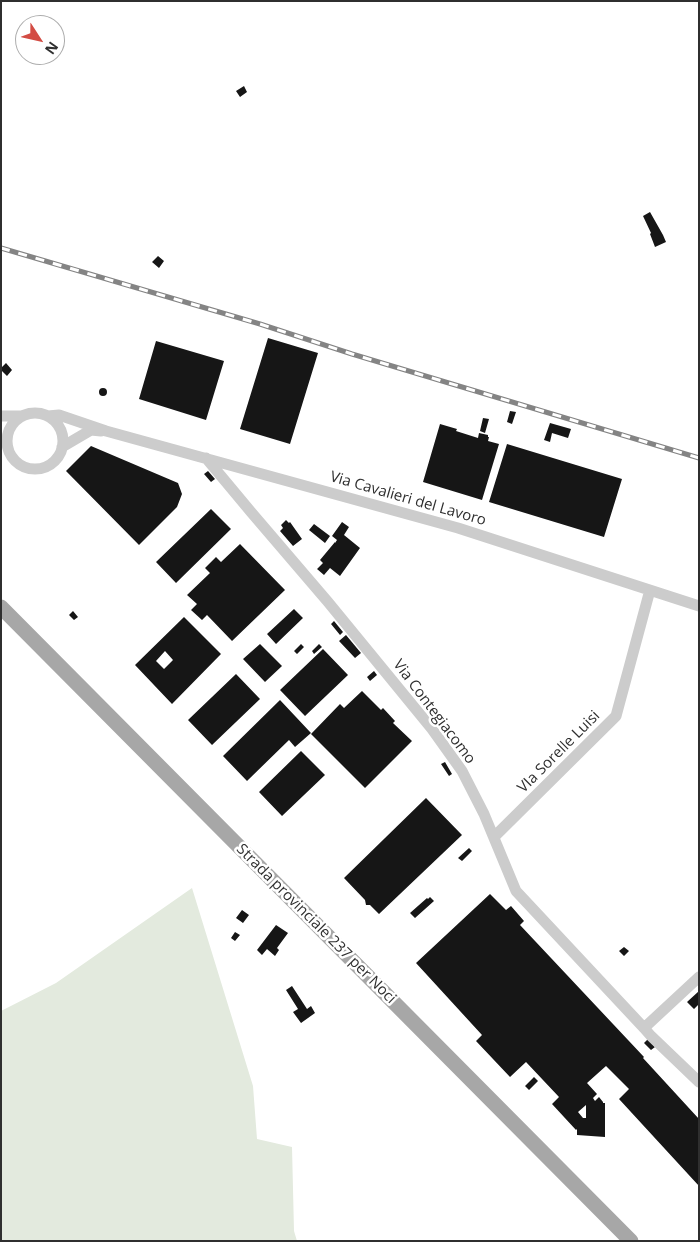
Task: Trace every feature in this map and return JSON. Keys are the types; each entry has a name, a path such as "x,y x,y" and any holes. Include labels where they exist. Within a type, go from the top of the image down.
{"main road":[{"name":"Strada provinciale 237 per Noci","path":"1,607 631,1241"}],"street":[{"name":"Via Cavalieri del Lavoro","path":"106,431 91,430 62,447 58,456 52,462 44,467 35,468 26,467 18,463 12,456 4,437 14,422 21,416 30,413 48,416 59,415 106,431 458,528 699,606"},
{"path":"1,416 21,416"},
{"path":"48,416 55,421 60,429 63,438 62,447"},
{"name":"Via Contegiacomo","path":"206,458 432,729 462,771 484,814 516,891 651,1036 699,1082"},
{"name":"VIa Sorelle Luisi","path":"494,837 616,716 650,590"},
{"path":"644,1028 699,977"}],"shaded area":[{"path":"192,888 253,1086 257,1139 292,1147 294,1231 297,1241 1,1241 1,1011 56,983"}],"building":[{"path":"244,86 247,92 240,97 236,91"},
{"path":"650,212 666,242 655,247 643,216"},
{"path":"158,256 164,261 159,268 152,262"},
{"path":"268,338 318,353 290,444 240,429"},
{"path":"156,341 224,361 206,420 139,399"},
{"path":"6,363 12,370 7,376 1,370"},
{"path":"103,388 107,392 103,396 99,392"},
{"path":"510,411 516,412 512,424 507,422"},
{"path":"483,418 489,419 485,433 480,431"},
{"path":"550,423 571,429 568,438 552,433 550,442 544,440"},
{"path":"440,424 478,438 479,433 488,435 488,441 499,444 482,500 423,482"},
{"path":"507,444 622,479 604,537 489,502"},
{"path":"91,446 178,483 182,494 177,507 139,545 66,471"},
{"path":"208,471 215,479 211,482 204,474"},
{"path":"211,509 231,529 176,583 156,562"},
{"path":"286,520 290,522 302,539 293,546 280,531 283,528 281,525"},
{"path":"342,522 349,527 344,535 360,548 340,576 330,568 324,575 317,569 323,563 320,560 337,540 332,536"},
{"path":"314,524 330,536 325,543 309,530"},
{"path":"240,544 285,590 232,641 207,615 202,620 191,610 197,604 187,595 210,573 205,568 216,557 221,562"},
{"path":"294,609 303,618 276,644 267,634"},
{"path":"73,611 78,617 74,620 69,615"},
{"path":"184,617 221,654 172,704 135,665","holes":["165,651 173,660 164,669 156,661"]},
{"path":"334,621 343,632 340,635 331,624"},
{"path":"346,635 361,653 355,658 339,641"},
{"path":"260,644 282,666 265,682 243,659"},
{"path":"301,644 304,647 297,654 294,651"},
{"path":"319,644 322,647 314,654 312,651"},
{"path":"323,649 348,675 305,716 280,690"},
{"path":"374,671 377,675 370,681 367,677"},
{"path":"236,674 260,699 212,745 188,720"},
{"path":"362,691 381,710 383,708 395,721 393,723 412,741 365,788 311,734 340,704 344,708"},
{"path":"280,700 311,733 295,747 289,740 247,781 223,756"},
{"path":"301,751 325,775 282,816 259,792"},
{"path":"445,762 452,774 449,776 441,764"},
{"path":"426,798 462,835 379,914 370,905 366,905 365,900 344,878"},
{"path":"469,848 472,851 462,861 458,858"},
{"path":"490,894 506,910 511,906 524,921 520,925 644,1057 699,1119 699,1186 619,1099 629,1089 606,1066 587,1083 597,1094 593,1098 595,1101 599,1097 605,1103 605,1137 577,1135 577,1129 552,1104 559,1097 526,1062 510,1077 476,1041 482,1035 416,963","holes":["586,1105 586,1118 583,1118 578,1112"]},
{"path":"430,897 434,901 415,918 410,913"},
{"path":"242,910 249,915 243,923 236,918"},
{"path":"276,925 288,933 277,948 279,950 275,956 267,949 262,955 257,950"},
{"path":"235,932 240,935 235,941 231,938"},
{"path":"624,947 629,951 624,956 619,951"},
{"path":"292,986 307,1009 311,1006 315,1013 301,1023 293,1012 298,1009 286,990"},
{"path":"699,991 699,1004 694,1009 687,1002"},
{"path":"648,1039 655,1047 651,1050 644,1043"},
{"path":"534,1077 538,1081 529,1090 525,1086"}],"railway":[{"path":"1,248 260,324 352,354 699,458"}]}
